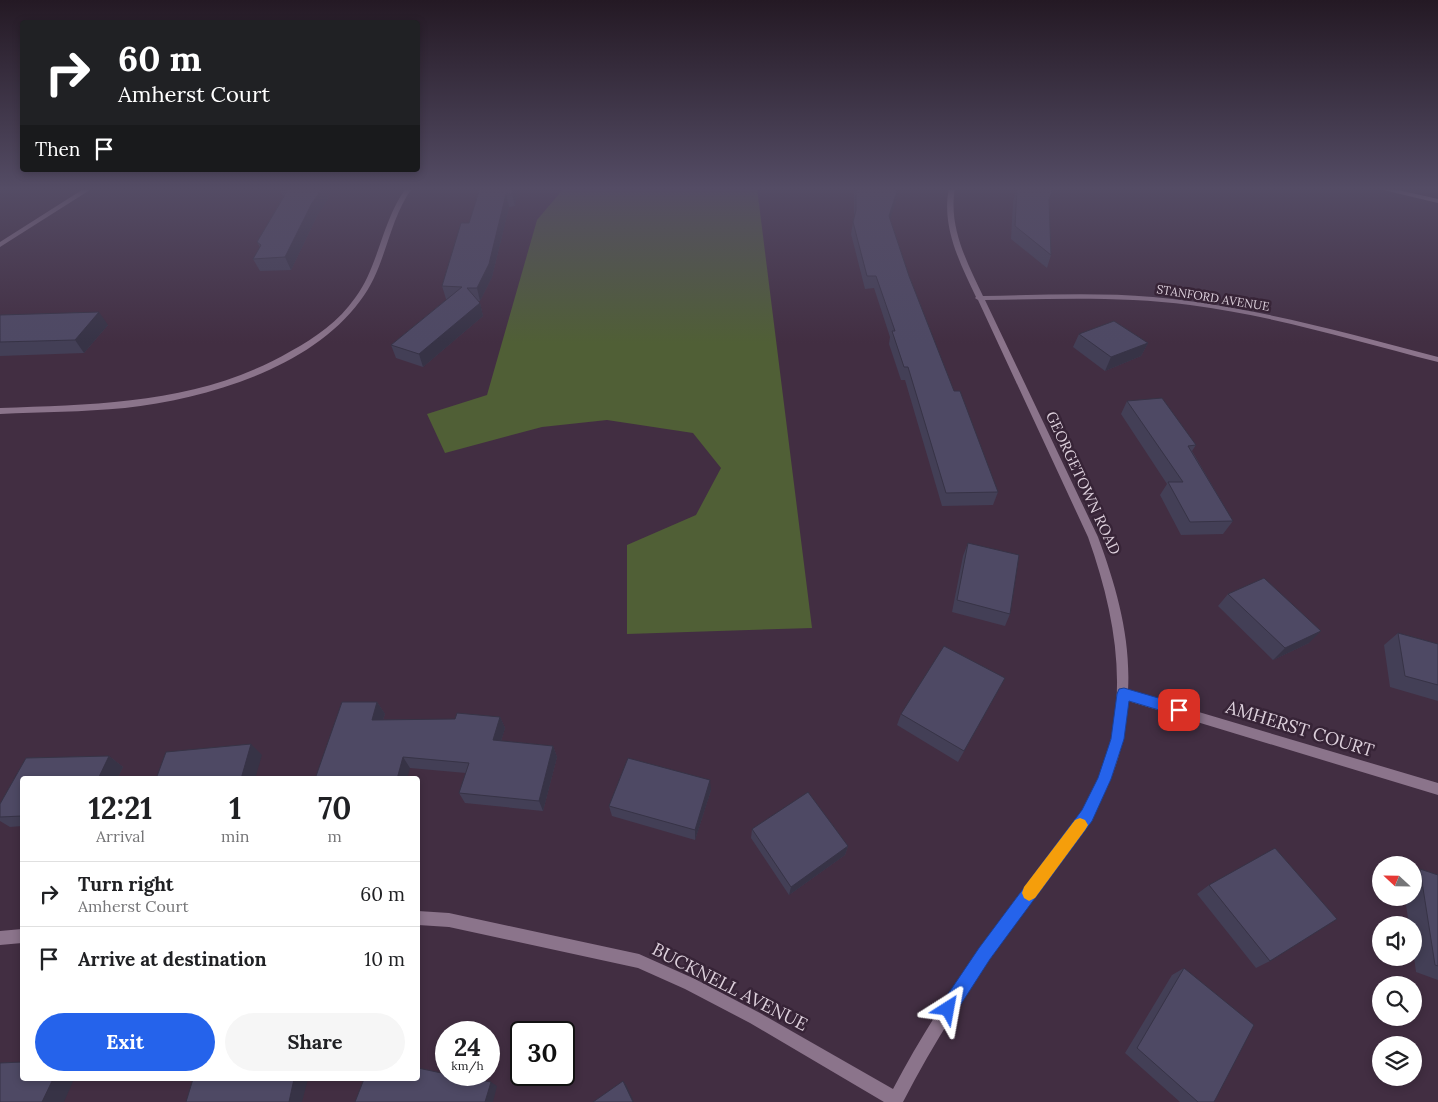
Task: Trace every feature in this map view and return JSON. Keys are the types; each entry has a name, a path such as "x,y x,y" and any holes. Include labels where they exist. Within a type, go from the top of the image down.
{"street":[{"path":"0,411 146,402 188,394 223,384 283,359 331,327 358,300 369,282 385,239"},
{"name":"GEORGETOWN ROAD","path":"896,1101 939,1023 985,954 1087,816 1104,779 1117,739 1124,694 1123,648 1107,573 1079,505 980,298 955,239"},
{"name":"STANFORD AVENUE","path":"980,298 1120,297 1189,303 1328,329 1438,360"},
{"name":"AMHERST COURT","path":"1124,694 1438,789"},
{"name":"BUCKNELL AVENUE","path":"420,918 449,920 639,961 690,984 755,1018 896,1101"},
{"path":"0,938 20,936"}],"green space":[{"path":"531,239 763,239 812,628 627,634 627,545 696,515 721,468 693,433 607,420 542,427 445,453 427,414 487,395"}],"building":[{"path":"259,239 294,239 285,257 253,259 261,245 257,242"},
{"path":"456,239 495,239 489,264 477,288 467,288 480,303 419,354 391,345 462,287 442,286"},
{"path":"858,239 897,239 909,276 954,391 960,391 998,492 946,493 908,367 904,367 892,331 895,331 876,276 867,276"},
{"path":"1032,239 1050,239 1051,255"},
{"path":"99,312 75,340 0,342 0,315"},
{"path":"1114,321 1148,343 1111,357 1079,334"},
{"path":"1162,398 1196,445 1188,446 1233,521 1190,522 1168,482 1183,482 1127,401"},
{"path":"968,543 1019,555 1010,614 957,600"},
{"path":"1264,578 1321,631 1285,648 1228,594"},
{"path":"1398,633 1438,644 1438,685 1405,676"},
{"path":"944,646 1005,678 964,751 901,714"},
{"path":"342,702 377,702 372,720 455,719 457,713 500,717 493,740 553,746 539,801 459,793 469,763 403,757 398,776 316,776"},
{"path":"251,744 242,776 157,776 166,752"},
{"path":"109,756 99,776 20,776 20,816 0,817 0,804 26,758"},
{"path":"628,758 710,780 695,830 609,806"},
{"path":"808,792 848,846 791,887 752,829"},
{"path":"1275,848 1337,919 1270,961 1209,885"},
{"path":"1422,870 1438,875 1438,966 1435,965 1422,882"},
{"path":"1184,968 1254,1025 1214,1102 1198,1102 1137,1048"},
{"path":"20,1062 20,1081 52,1081 42,1102 0,1102 0,1063"},
{"path":"420,1068 435,1072 435,1086 490,1086 485,1102 355,1102 363,1081 420,1081"},
{"path":"192,1081 294,1081 289,1102 186,1102"},
{"path":"623,1081 633,1102 593,1102"}],"slow traffic":[{"path":"1029,893 1080,825"}],"route":[{"path":"948,1009 1026,897 1087,816 1104,779 1117,739 1124,694 1179,710"}]}
